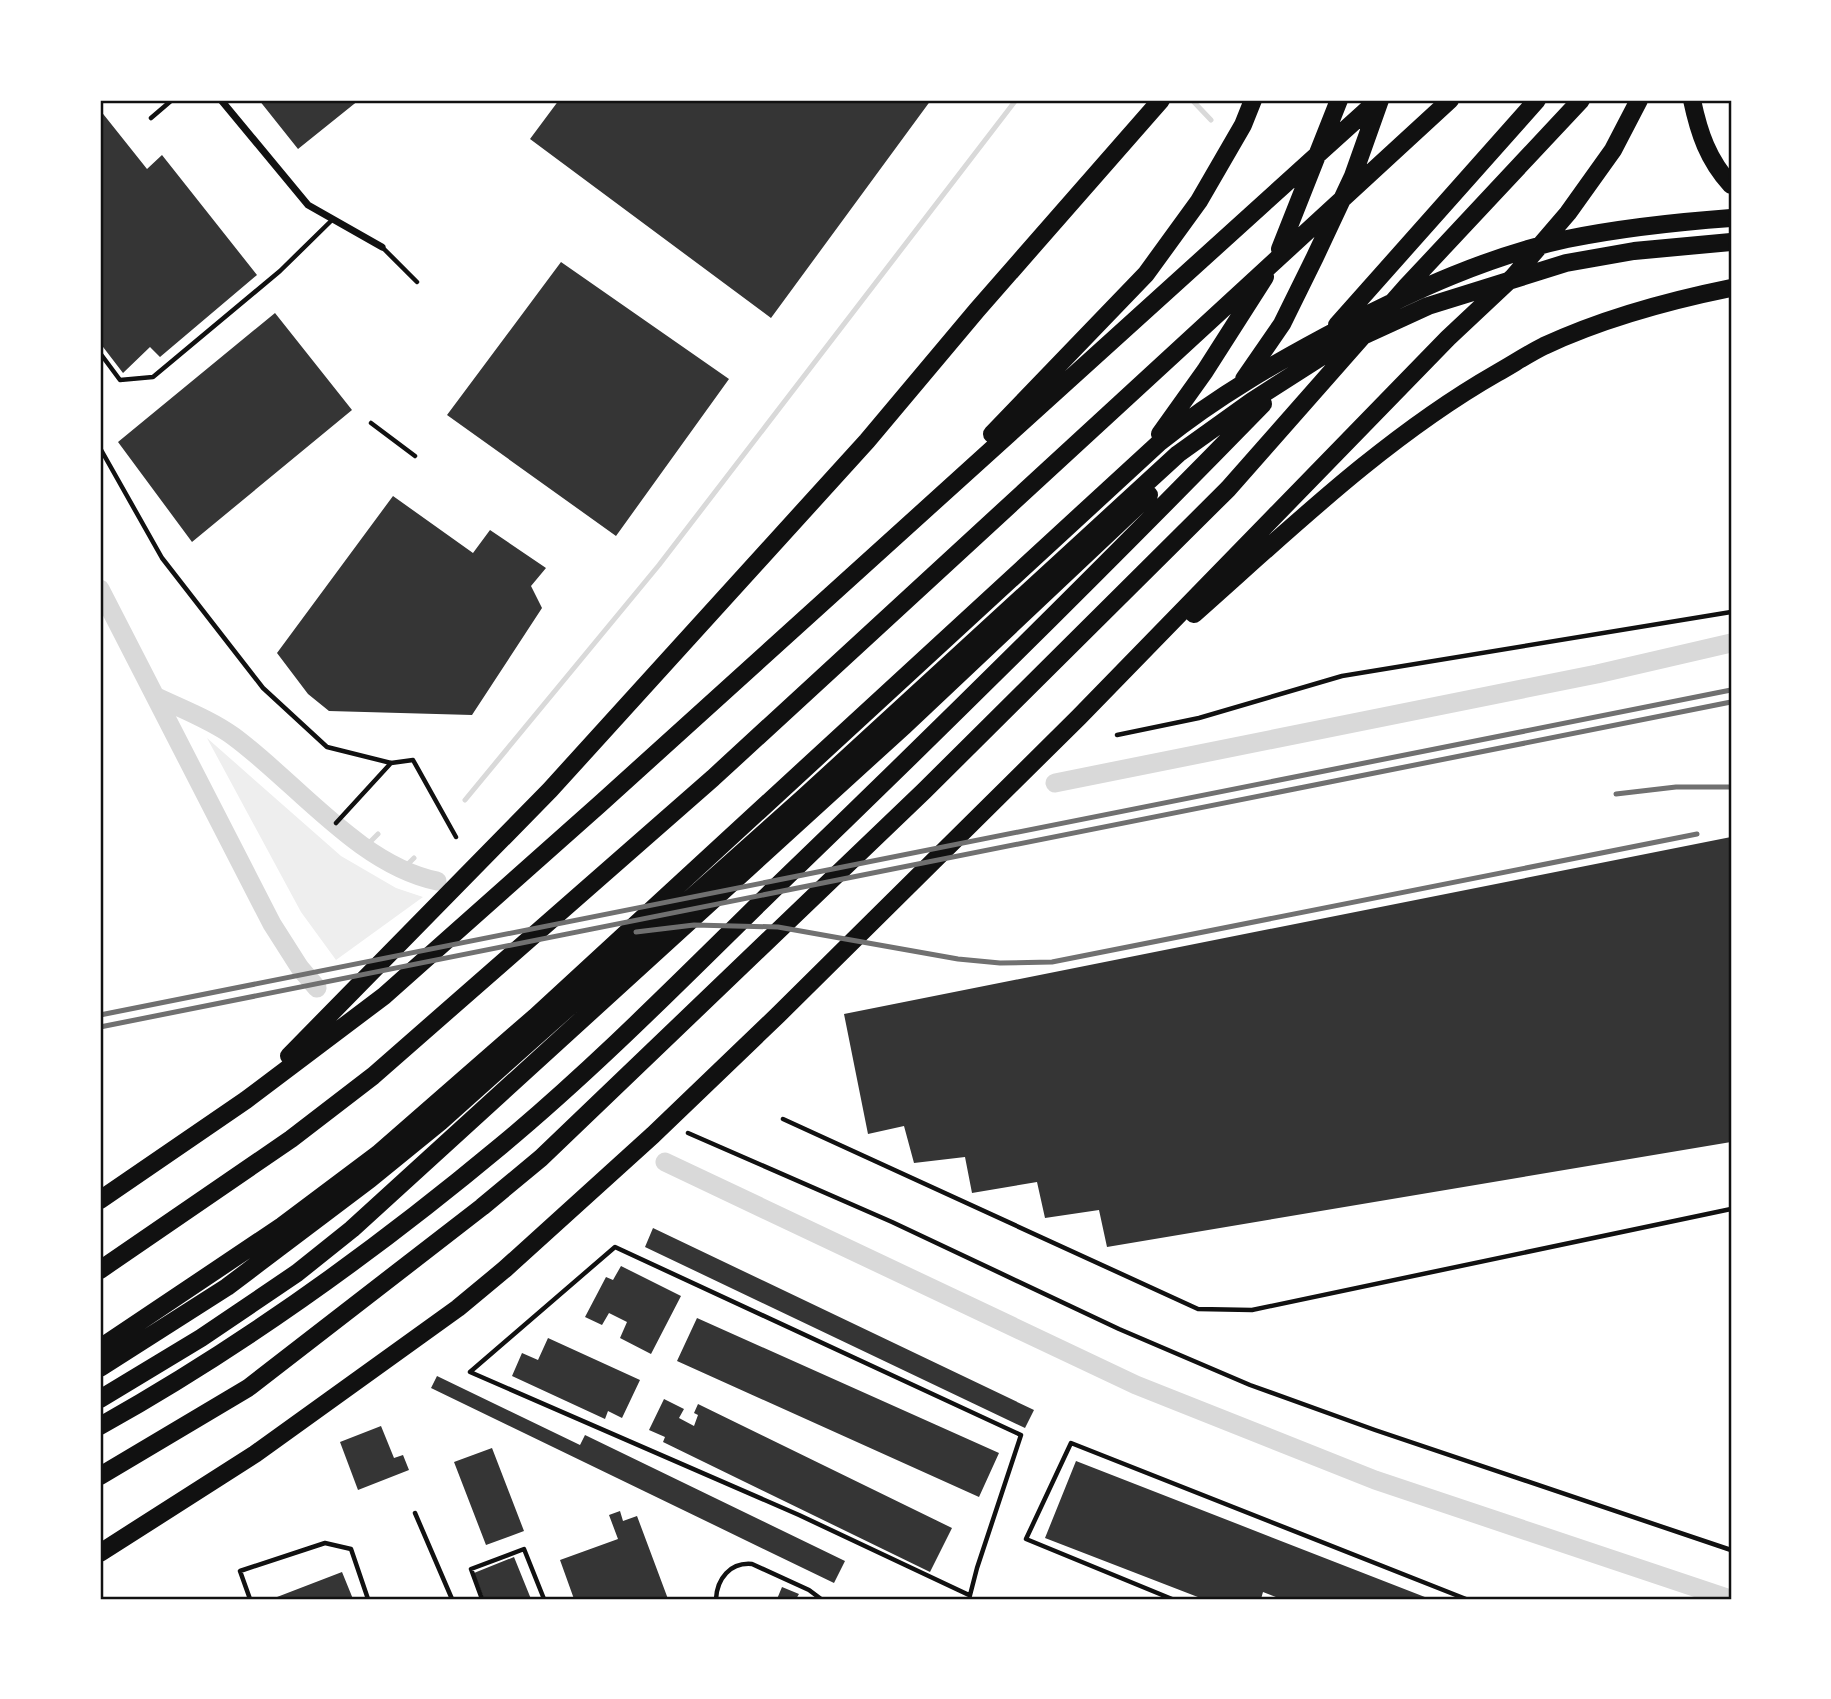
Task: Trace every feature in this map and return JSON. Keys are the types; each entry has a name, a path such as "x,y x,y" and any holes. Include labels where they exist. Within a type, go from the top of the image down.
{"highway":[{"path":"246,1100 550,790 867,441 977,310 1161,100"},
{"path":"797,624 989,436 1146,274 1199,201 1243,125 1253,100"},
{"path":"100,1338 169,1295 303,1203 465,1084 1024,580 1114,492 1154,444 1253,298 1284,241 1339,100"},
{"path":"100,1200 246,1100 384,996 1379,100"},
{"path":"100,1399 201,1338 276,1288 352,1229 904,726 1150,495 1217,419 1282,324 1353,176 1379,100"},
{"path":"100,1270 291,1139 373,1076 713,778 1450,100"},
{"path":"100,1426 260,1329 377,1247 505,1143 603,1053 904,765 1106,564 1315,350 1537,100"},
{"path":"100,1476 248,1388 482,1208 541,1158 924,791 1227,489 1406,287 1581,100"},
{"path":"100,1553 255,1454 458,1308 653,1135 1079,717 1448,338 1513,277 1568,213 1613,150 1639,100"},
{"path":"1692,100 1705,146 1716,167 1731,185"},
{"path":"100,1368 126,1343 378,1154 535,1017 1160,442 1217,399 1278,361 1326,336 1411,292 1459,273 1566,240 1628,229 1731,218"},
{"path":"100,1348 126,1343 227,1287 370,1179 440,1122 803,798 1178,454 1252,401 1332,350 1428,306 1566,263 1634,251 1731,242"},
{"path":"1079,717 1332,494 1417,424 1477,384 1542,346 1599,323 1665,302 1731,288"},
{"path":"100,1544 183,1500"}],"street":[{"path":"221,100 308,205 382,247"}],"lane":[{"path":"151,118 172,100"},
{"path":"100,353 120,380 153,377 280,271 333,219"},
{"path":"382,247 417,282"},
{"path":"371,423 415,456"},
{"path":"100,448 162,558 263,688 327,747 391,763 413,760 456,837"},
{"path":"1117,735 1199,718 1342,676 1731,612"},
{"path":"336,823 391,763"},
{"path":"783,1119 1198,1309 1252,1310 1731,1209"},
{"path":"688,1133 892,1222 1119,1329 1250,1385 1731,1550"},
{"path":"614,1247 1021,1435 969,1597 799,1515 470,1372 614,1247"},
{"path":"1172,1599 1026,1539 1071,1443 1466,1599"},
{"path":"415,1513 452,1599"},
{"path":"250,1599 240,1571 325,1543 351,1549 368,1599"},
{"path":"482,1599 471,1569 524,1549 544,1599"},
{"path":"716,1599 717,1584 730,1569 743,1563 752,1564 809,1590 821,1599"}],"shaded area":[{"path":"207,738 341,856 396,888 423,897 336,960 301,912"}],"building":[{"path":"259,100 359,100 298,149"},
{"path":"559,100 931,100 771,318 530,139"},
{"path":"100,110 147,169 162,155 257,275 160,357 150,347 123,373 100,343"},
{"path":"561,262 729,379 616,536 447,415"},
{"path":"275,313 352,410 192,542 118,442"},
{"path":"393,496 473,553 490,530 546,568 531,586 542,608 472,715 329,711 308,694 277,653"},
{"path":"1731,837 1731,1142 1107,1247 1099,1210 1045,1218 1037,1182 972,1193 965,1157 914,1163 904,1126 868,1134 844,1014"},
{"path":"653,1228 1034,1410 1025,1428 645,1247"},
{"path":"621,1266 681,1296 651,1354 620,1338 627,1322 609,1313 602,1325 585,1317 606,1277 613,1280"},
{"path":"697,1318 999,1453 979,1497 677,1361"},
{"path":"548,1338 640,1380 622,1418 608,1411 605,1419 512,1376 522,1353 538,1360"},
{"path":"437,1376 580,1445 585,1435 845,1561 834,1583 431,1388"},
{"path":"664,1399 684,1409 679,1418 694,1426 698,1415 694,1413 698,1404 952,1528 930,1572 663,1442 665,1437 649,1430"},
{"path":"381,1426 394,1458 403,1455 409,1470 358,1490 340,1442"},
{"path":"492,1448 524,1531 486,1545 454,1462"},
{"path":"1076,1461 1430,1599 1281,1599 1263,1592 1261,1599 1203,1599 1045,1538"},
{"path":"620,1511 623,1521 637,1516 668,1599 574,1599 560,1560 618,1539 609,1515"},
{"path":"514,1557 531,1599 484,1599 474,1573"},
{"path":"342,1572 353,1599 277,1597"},
{"path":"782,1587 799,1594 796,1599 777,1599"}],"waterway":[{"path":"465,800 659,565 1016,100"},
{"path":"1192,100 1211,120"},
{"path":"100,589 272,924 300,968 317,988"},
{"path":"1055,783 1597,674 1731,643"},
{"path":"157,697 233,736 329,820 381,858 408,872 437,881"},
{"path":"365,847 378,834"},
{"path":"403,869 414,858"},
{"path":"665,1162 1136,1385 1375,1480 1730,1599"}],"railway":[{"path":"100,1015 1731,690"},
{"path":"100,1027 1731,702"},
{"path":"1616,794 1676,787 1731,787"},
{"path":"636,932 694,925 778,927 958,959 1000,963 1052,962 1697,834"}]}
